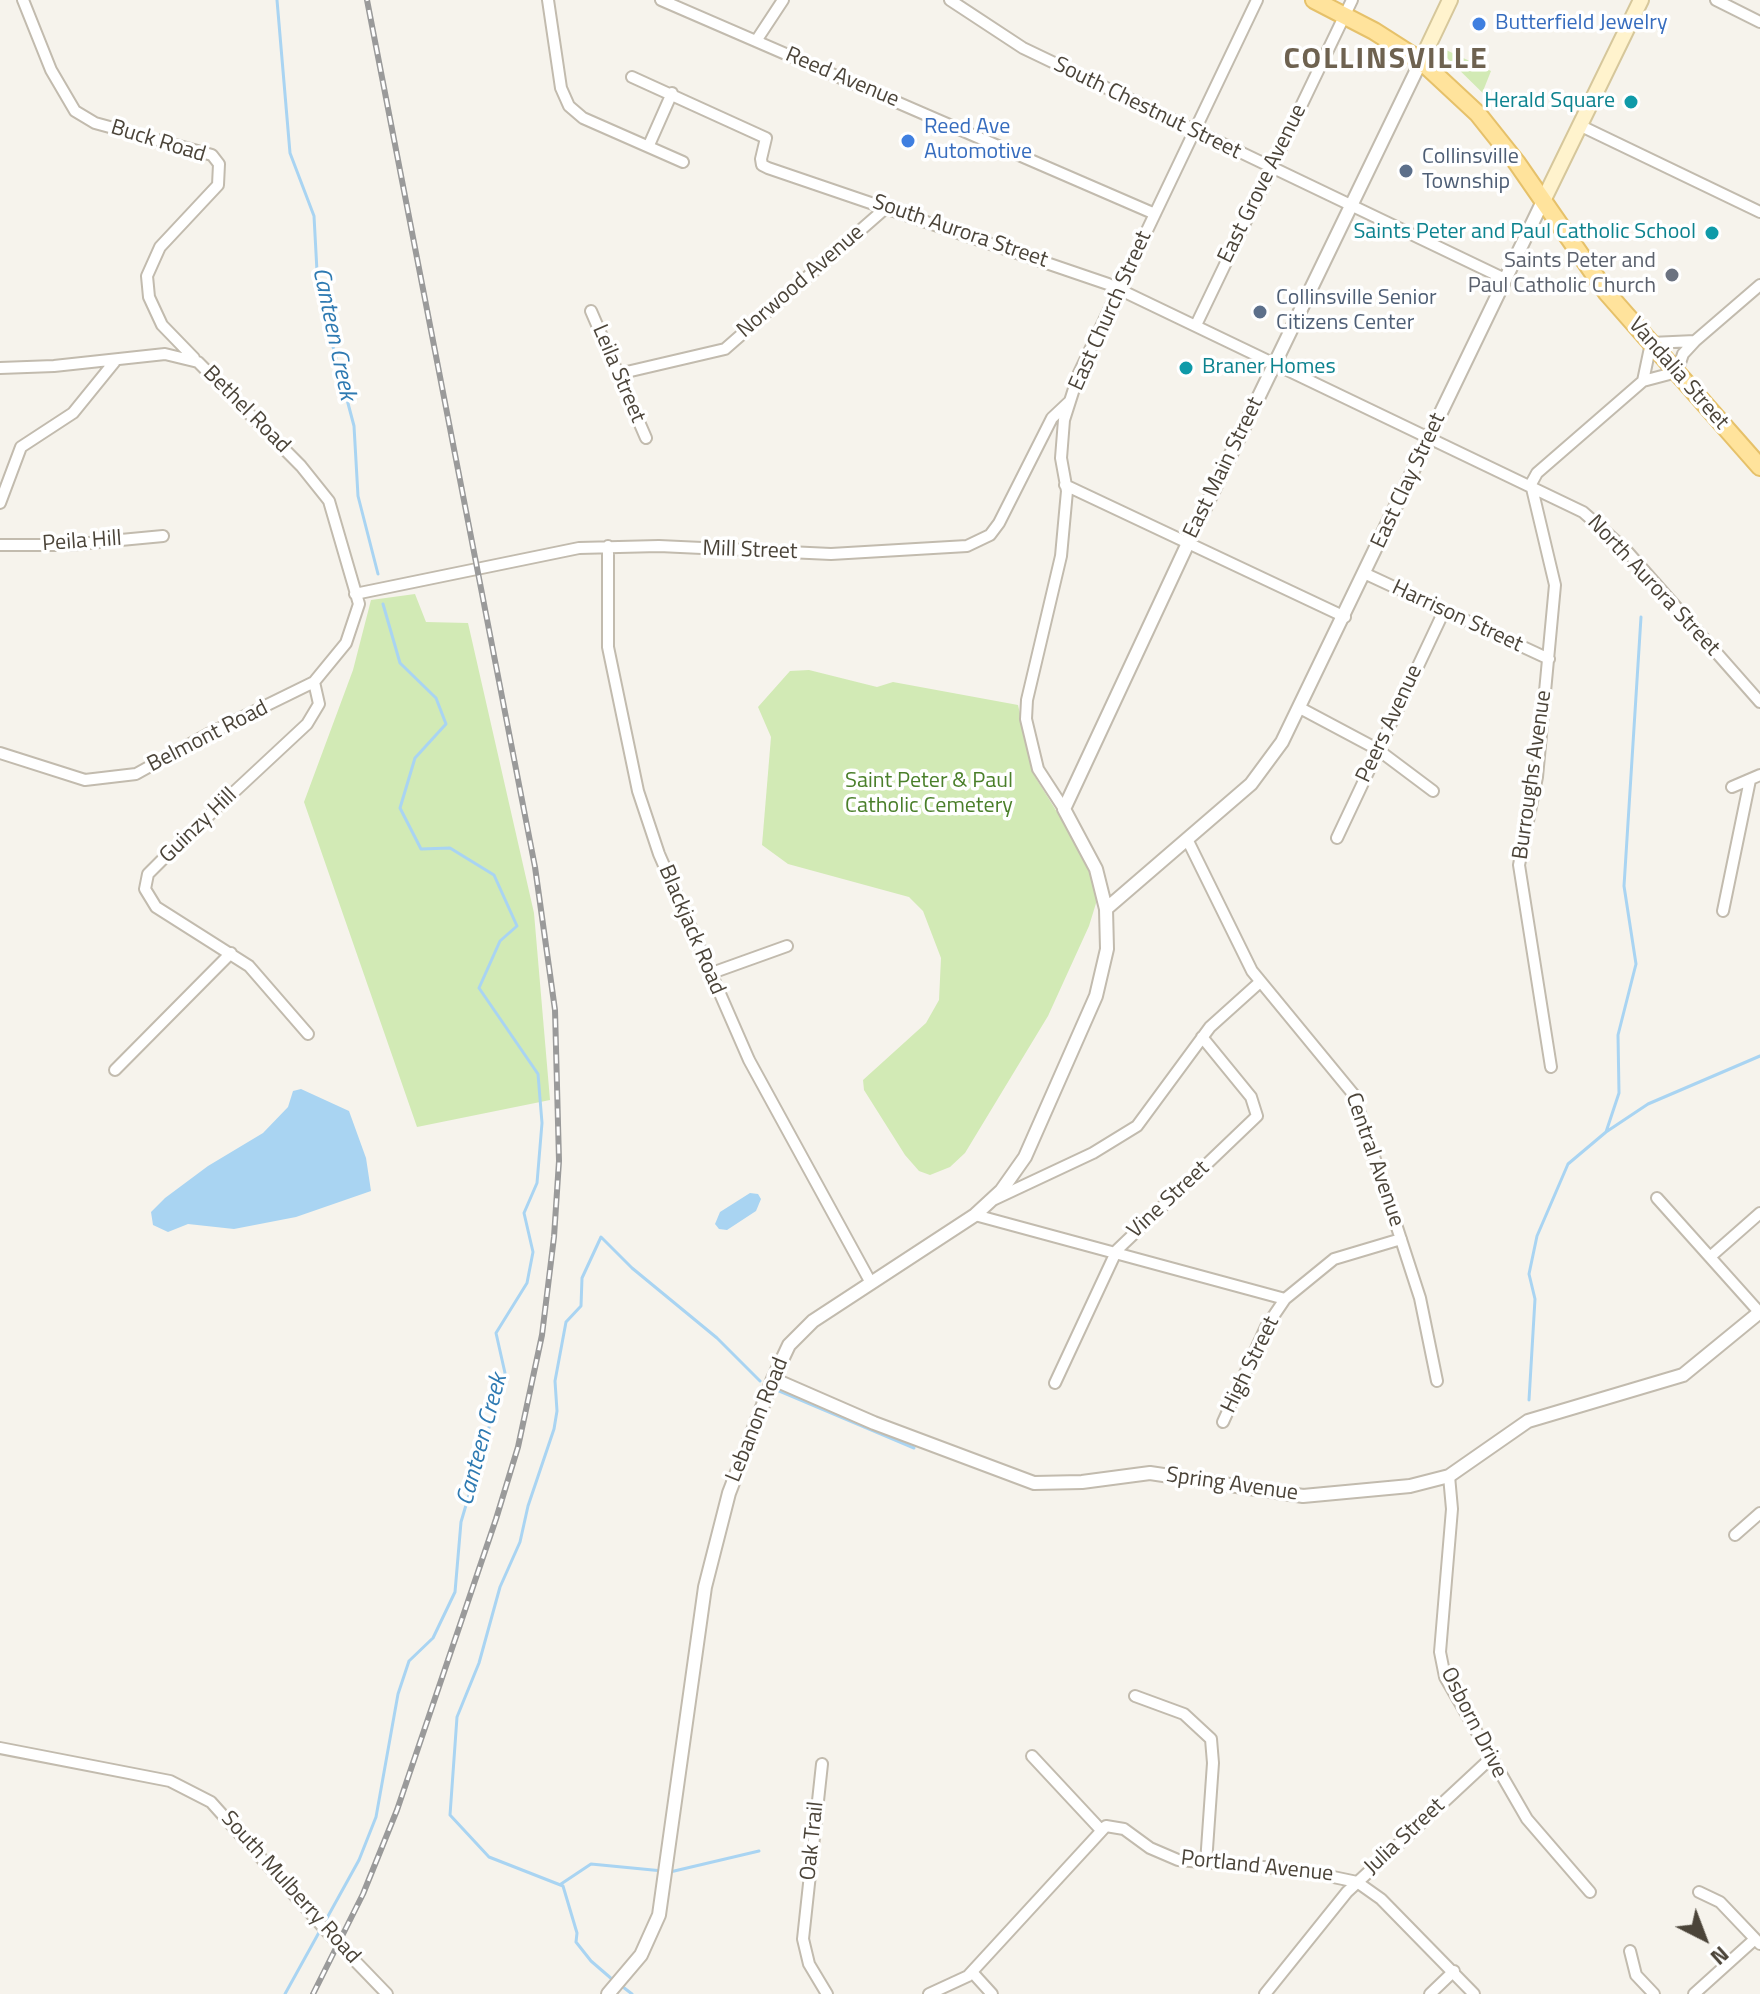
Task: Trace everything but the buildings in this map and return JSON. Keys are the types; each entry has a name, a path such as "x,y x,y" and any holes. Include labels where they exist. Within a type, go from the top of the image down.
{"main road":[{"name":"Vandalia Street","path":"1314,0 1349,8 1421,61 1478,114 1607,293 1757,460"},
{"name":"East Main Street","path":"1421,61 1450,0"},
{"name":"East Clay Street","path":"1543,201 1641,0"}],"street":[{"name":"Buck Road","path":"23,0 51,70 75,111 95,123 212,155 219,164 218,185 160,247 147,276 149,297 162,325 198,362"},
{"path":"548,0 561,88 575,112 683,162"},
{"name":"Reed Avenue","path":"661,0 1155,214"},
{"path":"756,41 783,0"},
{"name":"South Chestnut Street","path":"950,0 1023,48 1505,279"},
{"name":"East Church Street","path":"1106,909 1090,854 1038,769 1026,719 1027,700 1061,556 1065,485 1061,439 1070,401 1118,288 1257,0"},
{"path":"1716,0 1760,22"},
{"name":"East Grove Avenue","path":"1196,325 1349,8"},
{"name":"East Main Street","path":"1064,809 1189,541 1421,61"},
{"name":"South Aurora Street","path":"632,77 766,138 761,159 762,165 768,168 888,206 1118,288 1275,362"},
{"path":"649,145 672,93"},
{"path":"1579,125 1760,212"},
{"name":"East Clay Street","path":"1106,909 1261,772 1300,708 1345,617 1543,201"},
{"name":"Norwood Avenue","path":"618,374 725,349 888,206"},
{"path":"1531,484 1537,473 1643,381 1677,372 1683,354 1695,341 1760,285"},
{"name":"Leila Street","path":"591,311 646,438"},
{"path":"1643,381 1651,343 1695,341"},
{"name":"Bethel Road","path":"0,368 165,354 198,362 324,492 337,519 355,594"},
{"path":"0,503 21,447 73,413 116,360"},
{"name":"North Aurora Street","path":"1275,362 1531,484 1583,512 1610,533 1760,702"},
{"name":"Mill Street","path":"355,594 579,548 608,546 831,554 967,546 990,535 999,523 1052,418 1070,401"},
{"name":"Burroughs Avenue","path":"1531,484 1555,585 1537,777 1519,865 1551,1067"},
{"path":"1065,485 1345,617"},
{"name":"Peila Hill","path":"0,545 68,545 163,536"},
{"name":"Blackjack Road","path":"608,546 605,578 608,647 638,791 659,854 709,974 766,1095 871,1283"},
{"name":"Harrison Street","path":"1366,574 1549,659"},
{"name":"Belmont Road","path":"0,753 85,780 136,774 197,739 314,682 351,633 359,604 355,594"},
{"name":"Peers Avenue","path":"1337,838 1444,611"},
{"name":"Guinzy Hill","path":"308,1034 291,1019 266,983 231,953 156,907 146,896 145,881 175,847 307,724 319,704 314,682"},
{"path":"1300,708 1377,749 1433,791"},
{"path":"1732,787 1755,778"},
{"path":"1723,911 1755,778"},
{"name":"Central Avenue","path":"1187,839 1260,982 1354,1095 1427,1324 1437,1381"},
{"name":"Lebanon Road","path":"608,1994 641,1955 659,1915 710,1564 729,1493 783,1355 799,1333 975,1215 992,1201 1025,1157 1096,996 1107,949 1106,909"},
{"path":"709,974 787,946"},
{"path":"115,1070 231,953"},
{"path":"992,1201 1093,1153 1137,1126 1202,1037 1260,982"},
{"name":"Vine Street","path":"1055,1383 1116,1252 1257,1116 1251,1097 1202,1037"},
{"path":"1657,1198 1760,1313"},
{"path":"1710,1257 1760,1213"},
{"path":"975,1215 1285,1299"},
{"name":"High Street","path":"1223,1422 1266,1327 1285,1299 1334,1259 1401,1239"},
{"name":"Spring Avenue","path":"773,1379 874,1423 1034,1483 1082,1482 1150,1473 1303,1496 1410,1486 1449,1476 1528,1421 1683,1375 1760,1313"},
{"name":"Osborn Drive","path":"1449,1476 1452,1509 1440,1659 1448,1685 1527,1819 1590,1892"},
{"path":"1735,1535 1760,1513"},
{"path":"1135,1696 1184,1714 1211,1739 1213,1763 1206,1863"},
{"name":"South Mulberry Road","path":"0,1748 170,1781 211,1802 387,1994"},
{"path":"929,1994 959,1982 972,1972 1101,1830 1032,1756"},
{"name":"Julia Street","path":"1265,1994 1357,1882 1490,1759"},
{"name":"Oak Trail","path":"822,1764 805,1917 805,1953 814,1977 827,1994"},
{"name":"Portland Avenue","path":"1101,1830 1106,1826 1124,1829 1165,1856 1206,1863 1300,1870 1357,1882 1381,1899 1474,1994"},
{"path":"1694,1994 1758,1941 1720,1902 1699,1892"},
{"path":"1630,1951 1636,1975 1654,1994"},
{"path":"1430,1994 1454,1971"},
{"path":"972,1972 992,1994"}],"green space":[{"path":"1444,49 1491,71 1483,91 1501,100 1498,108 1445,56"},
{"path":"415,594 426,622 468,623 534,913 550,1100 417,1127 304,802 353,670 371,600"},
{"name":"Saint Peter & Paul Catholic Cemetery","path":"809,670 877,687 893,682 1018,705 1034,775 1072,836 1091,875 1097,900 1089,926 1048,1016 965,1153 950,1167 930,1175 919,1171 905,1155 864,1090 863,1080 926,1023 939,1000 941,958 923,911 909,897 788,864 762,845 771,737 758,707 790,671"}],"water":[{"path":"301,1089 349,1111 366,1158 371,1191 296,1217 234,1229 188,1224 168,1232 153,1225 151,1212 165,1198 208,1166 263,1133 288,1107 293,1091"},
{"path":"750,1193 758,1194 761,1199 756,1211 727,1230 719,1229 715,1224 720,1212"}],"waterway":[{"name":"Canteen Creek","path":"277,0 290,153 314,216 318,290 354,426 358,496 378,574"},
{"name":"Canteen Creek","path":"285,1994 359,1860 376,1817 398,1694 409,1661 433,1638 455,1592 461,1522 505,1373 496,1333 527,1283 533,1252 524,1213 537,1183 542,1123 538,1074 479,988 500,941 517,926 494,875 450,848 421,849 400,808 415,758 446,724 436,698 400,663 383,604"},
{"path":"1529,1400 1535,1299 1529,1274 1537,1236 1568,1164 1606,1132 1619,1093 1618,1035 1636,964 1624,886 1641,617"},
{"path":"1606,1132 1648,1104 1760,1056"},
{"path":"613,1980 591,1961 576,1942 577,1933 563,1886 489,1857 450,1815 457,1717 479,1663 500,1587 520,1542 528,1506 554,1429 557,1411 555,1381 566,1322 581,1306 582,1278 601,1237 632,1268 717,1338 760,1381"},
{"path":"777,1390 914,1448"},
{"path":"670,1872 759,1851"},
{"path":"561,1884 591,1864 663,1871"},
{"path":"619,1984 632,1994"}],"railway":[{"path":"313,1994 363,1894 397,1810 518,1447 542,1335 554,1237 559,1161 555,1010 535,867 367,0"}],"place":[{"name":"Butterfield Jewelry","path":"1479,24"},
{"name":"Herald Square","path":"1631,102"},
{"name":"Reed Ave Automotive","path":"908,141"},
{"name":"Collinsville Township","path":"1406,171"},
{"name":"Saints Peter and Paul Catholic School","path":"1712,233"},
{"name":"Saints Peter and Paul Catholic Church","path":"1672,275"},
{"name":"Collinsville Senior Citizens Center","path":"1260,312"},
{"name":"Braner Homes","path":"1186,368"}],"district":[{"name":"COLLINSVILLE","path":"1386,61"}]}
